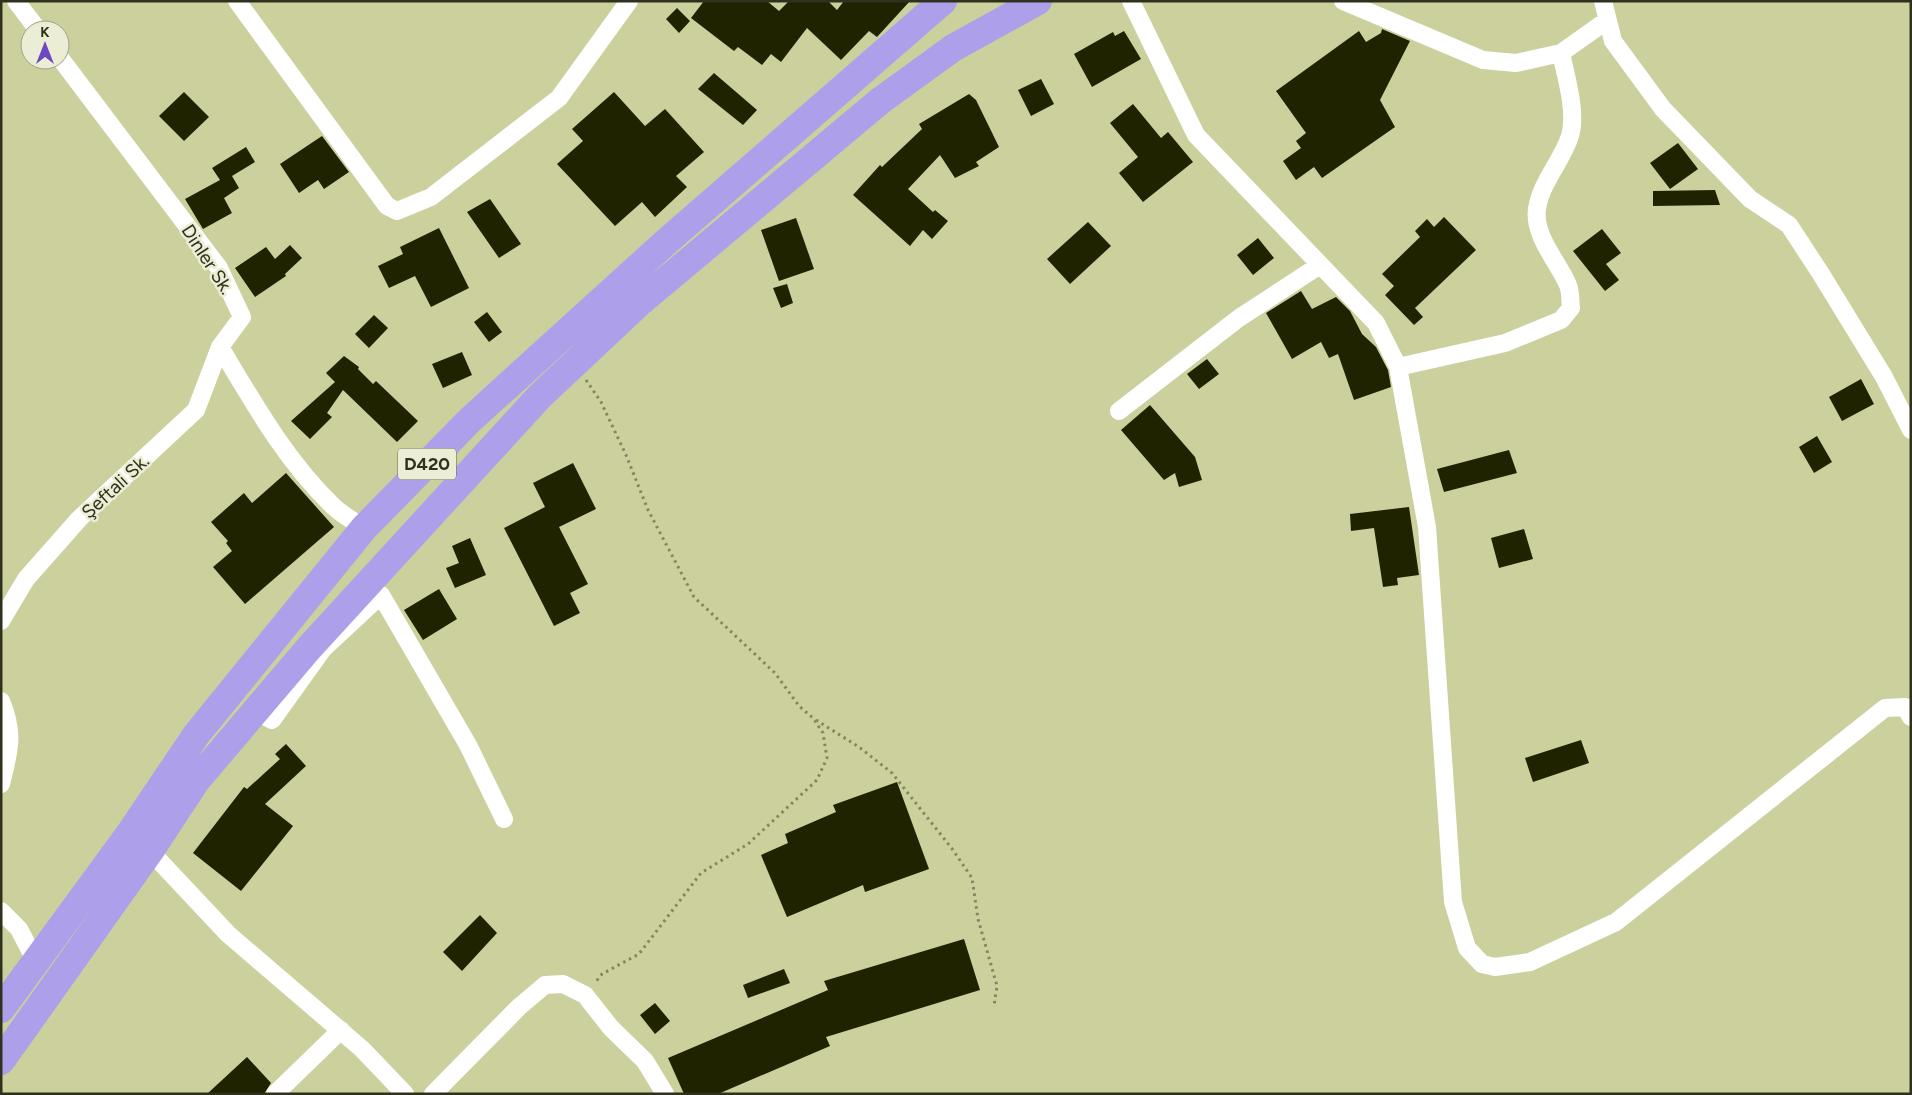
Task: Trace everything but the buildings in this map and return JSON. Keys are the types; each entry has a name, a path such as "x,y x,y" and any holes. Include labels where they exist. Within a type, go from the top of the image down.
{"highway":[{"name":"D420","path":"1,1009 35,960 130,833 196,735 364,528 485,407 666,242 943,1"},
{"path":"1,1061 150,851 196,781 309,648 540,396 639,303 880,101 953,48 1038,1"}],"street":[{"path":"16,1 30,20"},
{"path":"237,1 388,206 397,211 431,198 559,98 629,1"},
{"path":"1132,1 1196,135 1376,323 1398,367 1427,527 1453,902 1467,948 1482,964 1495,967 1530,962 1616,922 1885,708 1905,707 1911,717"},
{"path":"1342,1 1483,60 1516,63 1561,53 1606,21"},
{"path":"1602,1 1613,41 1663,109 1739,188 1789,225 1822,274 1884,377 1911,430"},
{"path":"1398,367 1504,343 1561,320 1571,308 1568,286 1554,263 1541,233 1537,210 1547,180 1570,135 1571,100 1561,53"},
{"name":"Dinler Sk.","path":"69,70 219,268 242,318 220,347"},
{"path":"1119,411 1239,318 1320,265"},
{"path":"220,347 268,427 301,471 334,507 364,528"},
{"name":"Şeftali Sk.","path":"1,621 26,579 79,519 196,410 220,347"},
{"path":"255,712 272,720 322,649 381,595 468,745 504,819"},
{"path":"1,701 9,720 10,748 1,784"},
{"path":"150,851 228,934 341,1030 405,1094"},
{"path":"1,911 19,929 35,960"},
{"path":"434,1094 519,1007 544,985 563,984 585,994 611,1028 645,1061 665,1094"},
{"path":"275,1094 341,1030"}],"path":[{"path":"576,363 601,402 626,455 648,510 694,597 775,673 798,706 892,773 953,850 972,878 978,919 997,986 994,1006"},
{"path":"585,994 602,974 639,954 701,873 748,844 817,780 827,758 823,733 813,718"}]}
